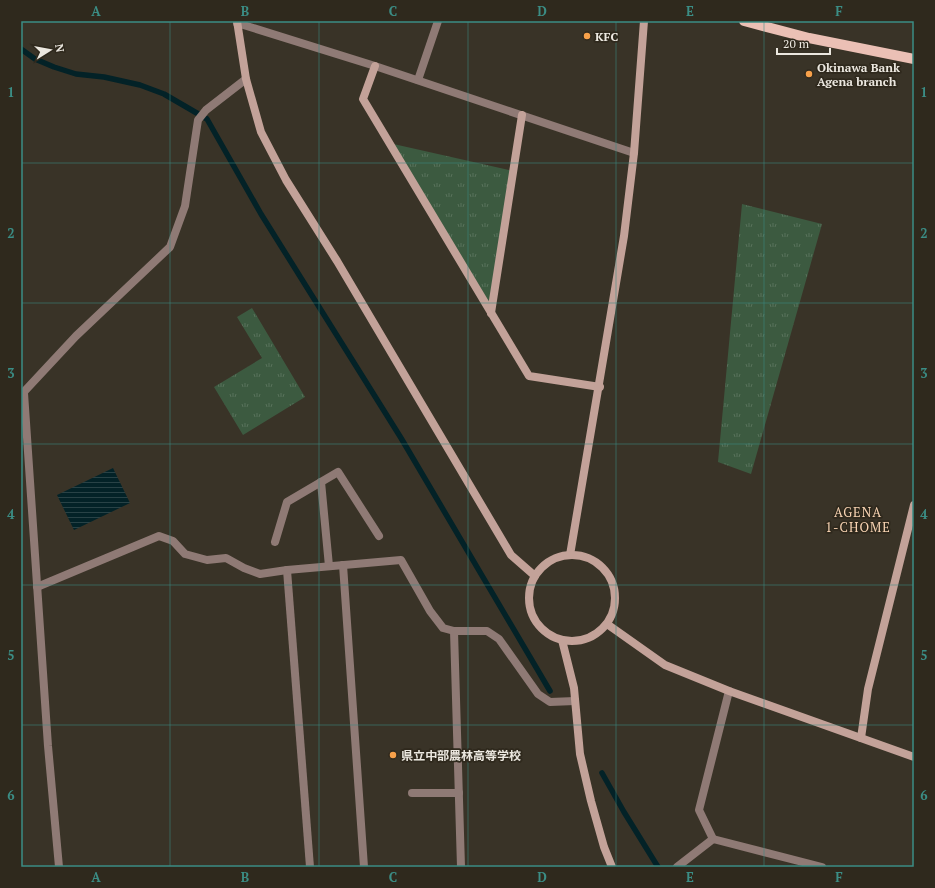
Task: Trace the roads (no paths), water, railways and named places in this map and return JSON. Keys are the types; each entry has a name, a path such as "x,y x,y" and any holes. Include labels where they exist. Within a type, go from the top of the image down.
{"main road":[{"path":"744,21 809,38 914,59"}],"street":[{"path":"418,80 438,21"},
{"path":"570,555 600,387 624,236 634,153 644,21"},
{"path":"535,576 511,555 337,261 286,180 261,132 246,79 237,22 418,80 634,153"},
{"path":"375,66 363,99 528,376 600,387"},
{"path":"58,867 22,394 76,336 170,247 185,206 198,120 206,110 246,79"},
{"path":"491,312 522,115"},
{"path":"275,542 287,502 338,472 379,536"},
{"path":"321,482 329,566"},
{"path":"861,738 868,689 914,505"},
{"path":"37,587 159,536 173,541 185,554 207,560 226,558 244,568 260,574 287,570 401,560 430,611 443,628 454,631 487,631 499,639 538,694 550,702 575,701"},
{"path":"570,555 584,556 597,562 607,572 613,584 615,598 613,612 607,624 598,633 586,639 574,641 562,640 549,634 539,626 529,601 530,588 535,576 544,565 557,558 570,555"},
{"path":"343,565 364,867"},
{"path":"287,570 310,867"},
{"path":"607,624 666,665 729,691 914,757"},
{"path":"454,631 461,867"},
{"path":"562,640 574,688 580,754 598,828 612,867"},
{"path":"713,839 700,810 729,691"},
{"path":"412,793 459,793"},
{"path":"677,867 713,839"},
{"path":"713,839 822,867"}],"water":[{"path":"113,468 130,503 74,530 57,495"}],"waterway":[{"path":"21,49 35,59 76,74 104,77 140,85 164,94 207,119 261,214 401,438 550,691"},
{"path":"602,773 658,867"}],"place":[{"name":"KFC","path":"587,36"},
{"name":"Okinawa Bank Agena branch","path":"809,74"},
{"name":"県立中部農林高等学校","path":"393,755"}],"district":[{"name":"AGENA 1-CHOME","path":"858,520"}]}
